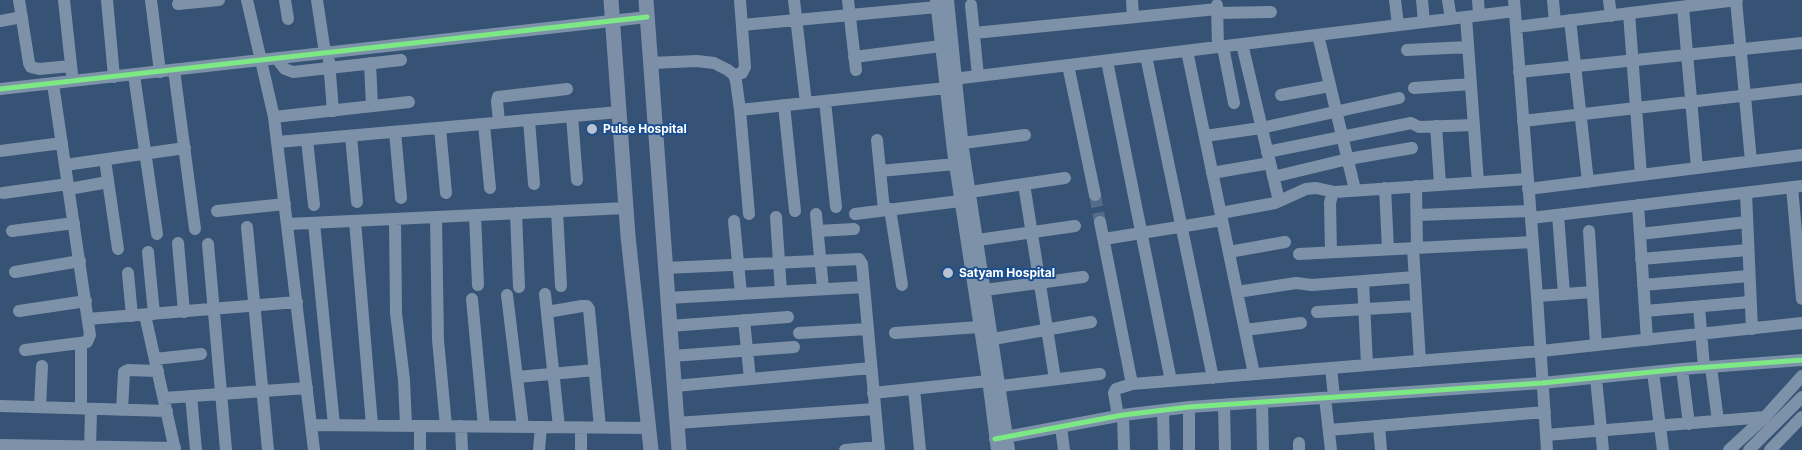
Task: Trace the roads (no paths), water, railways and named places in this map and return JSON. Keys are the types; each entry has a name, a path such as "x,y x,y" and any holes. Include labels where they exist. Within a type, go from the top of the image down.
{"main road":[{"path":"610,0 626,208 651,450"},
{"path":"646,0 679,450"}],"street":[{"path":"19,0 31,67 40,70 71,66"},
{"path":"64,0 73,81"},
{"path":"107,0 114,77"},
{"path":"151,0 160,72"},
{"path":"178,4 219,0"},
{"path":"247,0 262,60 278,142 314,450"},
{"path":"285,0 288,19"},
{"path":"317,0 330,68 334,111"},
{"path":"734,75 742,72 745,67 740,0"},
{"path":"794,0 806,103"},
{"path":"848,0 856,70"},
{"path":"948,0 949,82 955,164 985,290 993,339 992,385"},
{"path":"1132,0 1132,17"},
{"path":"1395,0 1398,25"},
{"path":"1422,0 1424,22"},
{"path":"1448,0 1451,19"},
{"path":"1478,0 1479,16"},
{"path":"1553,0 1555,22"},
{"path":"1609,0 1612,16"},
{"path":"1516,27 1612,16 1667,4 1683,7 1730,0 1739,49 1751,162"},
{"path":"742,25 849,15 936,3 941,46 963,143 963,196"},
{"path":"971,5 978,76"},
{"path":"740,110 806,103 978,76 1479,16 1514,6 1531,214 1547,450"},
{"path":"1217,7 1220,47 1234,103"},
{"path":"974,33 1217,7 1270,12"},
{"path":"1683,7 1697,168"},
{"path":"1629,13 1641,175"},
{"path":"0,20 22,17"},
{"path":"0,89 647,17"},
{"path":"1466,17 1478,182"},
{"path":"1570,20 1588,182"},
{"path":"1318,35 1355,190"},
{"path":"1519,72 1802,42"},
{"path":"1242,44 1279,201"},
{"path":"854,57 941,46"},
{"path":"1407,50 1468,47"},
{"path":"1188,51 1254,374"},
{"path":"1146,56 1213,378"},
{"path":"277,58 285,69 293,72 401,60"},
{"path":"651,63 697,60 714,63 734,75 740,110 749,214"},
{"path":"1107,60 1171,381"},
{"path":"370,63 372,106"},
{"path":"1068,65 1095,195"},
{"path":"174,70 195,229"},
{"path":"134,74 157,234"},
{"path":"26,350 87,342 90,339 53,84"},
{"path":"1414,88 1471,84"},
{"path":"1281,95 1330,86"},
{"path":"499,122 496,101 498,97 567,89"},
{"path":"1523,121 1802,89"},
{"path":"1204,136 1261,128 1399,98"},
{"path":"825,100 836,207"},
{"path":"274,117 409,102"},
{"path":"784,105 795,211"},
{"path":"278,142 619,112"},
{"path":"572,116 577,180"},
{"path":"529,120 534,184"},
{"path":"1212,173 1342,136 1411,123 1419,127 1474,124"},
{"path":"484,124 490,188"},
{"path":"1436,126 1440,184"},
{"path":"440,128 446,193"},
{"path":"395,132 401,198"},
{"path":"963,143 1025,134"},
{"path":"351,136 357,202"},
{"path":"307,140 314,205"},
{"path":"877,140 880,171 902,285"},
{"path":"0,152 62,143"},
{"path":"65,166 185,148"},
{"path":"1273,178 1348,160 1412,148"},
{"path":"1104,239 1181,227 1279,201 1291,194 1306,189 1316,188 1335,192 1478,182 1528,184 1588,182 1802,155"},
{"path":"105,160 118,249"},
{"path":"880,171 955,164"},
{"path":"855,214 1065,178"},
{"path":"3,193 108,182"},
{"path":"1024,184 1056,379"},
{"path":"1416,186 1415,277 1420,361"},
{"path":"1417,215 1558,214 1797,187 1802,299"},
{"path":"1385,188 1388,249"},
{"path":"1330,252 1330,203 1335,192"},
{"path":"1746,193 1752,329"},
{"path":"217,211 285,204"},
{"path":"1638,205 1647,340"},
{"path":"288,224 626,208"},
{"path":"557,211 561,286"},
{"path":"516,213 520,286"},
{"path":"816,214 823,289"},
{"path":"1558,214 1564,294"},
{"path":"475,215 478,284"},
{"path":"436,217 438,340 446,426"},
{"path":"776,217 781,292"},
{"path":"395,219 396,313 404,380 406,425"},
{"path":"734,220 741,294"},
{"path":"355,221 372,425"},
{"path":"12,232 74,222"},
{"path":"1100,222 1132,384"},
{"path":"1640,234 1747,222"},
{"path":"314,223 334,425"},
{"path":"972,241 1075,226"},
{"path":"247,228 268,450"},
{"path":"818,231 854,229"},
{"path":"1589,231 1596,345"},
{"path":"972,241 980,327 992,385 1000,442 1009,450"},
{"path":"1229,252 1285,242"},
{"path":"1299,254 1533,242"},
{"path":"178,244 184,312"},
{"path":"208,244 212,309 226,450"},
{"path":"1642,259 1748,250"},
{"path":"143,315 148,252"},
{"path":"666,268 859,259 862,264 879,448 845,450"},
{"path":"15,272 80,261"},
{"path":"0,445 90,449 175,449 143,315 128,273"},
{"path":"1643,285 1750,276"},
{"path":"985,290 1083,277"},
{"path":"1237,292 1296,283 1312,285 1415,277"},
{"path":"1363,281 1367,365"},
{"path":"668,298 864,287"},
{"path":"1537,296 1592,292"},
{"path":"545,294 559,428"},
{"path":"507,295 523,427"},
{"path":"472,298 484,426"},
{"path":"19,311 86,301"},
{"path":"88,319 297,302"},
{"path":"1645,311 1750,302"},
{"path":"547,312 582,306 587,306 589,310 600,428"},
{"path":"1318,312 1416,306"},
{"path":"1698,307 1701,334 1718,421"},
{"path":"670,326 788,316"},
{"path":"744,320 750,379"},
{"path":"993,339 1091,322"},
{"path":"1245,330 1301,323"},
{"path":"1124,450 1121,416 1114,393 1116,389 1132,384 1541,351 1802,324"},
{"path":"895,334 980,327"},
{"path":"799,333 868,329"},
{"path":"81,343 90,449"},
{"path":"672,356 794,347"},
{"path":"122,410 124,372 201,354"},
{"path":"1000,442 1061,426 1188,407 1542,383 1682,369 1802,360"},
{"path":"40,407 42,366"},
{"path":"674,386 871,368"},
{"path":"1331,368 1329,398 1331,450"},
{"path":"1682,369 1689,424"},
{"path":"517,377 595,370"},
{"path":"1653,372 1663,450"},
{"path":"873,393 992,385 1100,374"},
{"path":"1729,450 1765,417 1802,376"},
{"path":"1596,378 1603,450"},
{"path":"164,398 307,388"},
{"path":"914,389 920,450"},
{"path":"191,396 196,450"},
{"path":"1749,450 1802,397"},
{"path":"1262,402 1263,450"},
{"path":"1224,405 1225,450"},
{"path":"0,406 167,411"},
{"path":"1188,407 1190,450"},
{"path":"677,423 875,409"},
{"path":"1163,410 1164,450"},
{"path":"1329,430 1545,412"},
{"path":"1770,450 1802,416"},
{"path":"1546,436 1765,417"},
{"path":"312,425 648,428"},
{"path":"420,426 420,450"},
{"path":"461,426 462,450"},
{"path":"1061,426 1064,450"},
{"path":"1379,426 1381,450"},
{"path":"540,450 541,427"},
{"path":"581,428 581,450"},
{"path":"1784,436 1786,450"}],"tunnel":[{"path":"1095,195 1100,222"}],"place":[{"name":"Pulse Hospital","path":"592,129"},
{"name":"Satyam Hospital","path":"948,273"}]}
